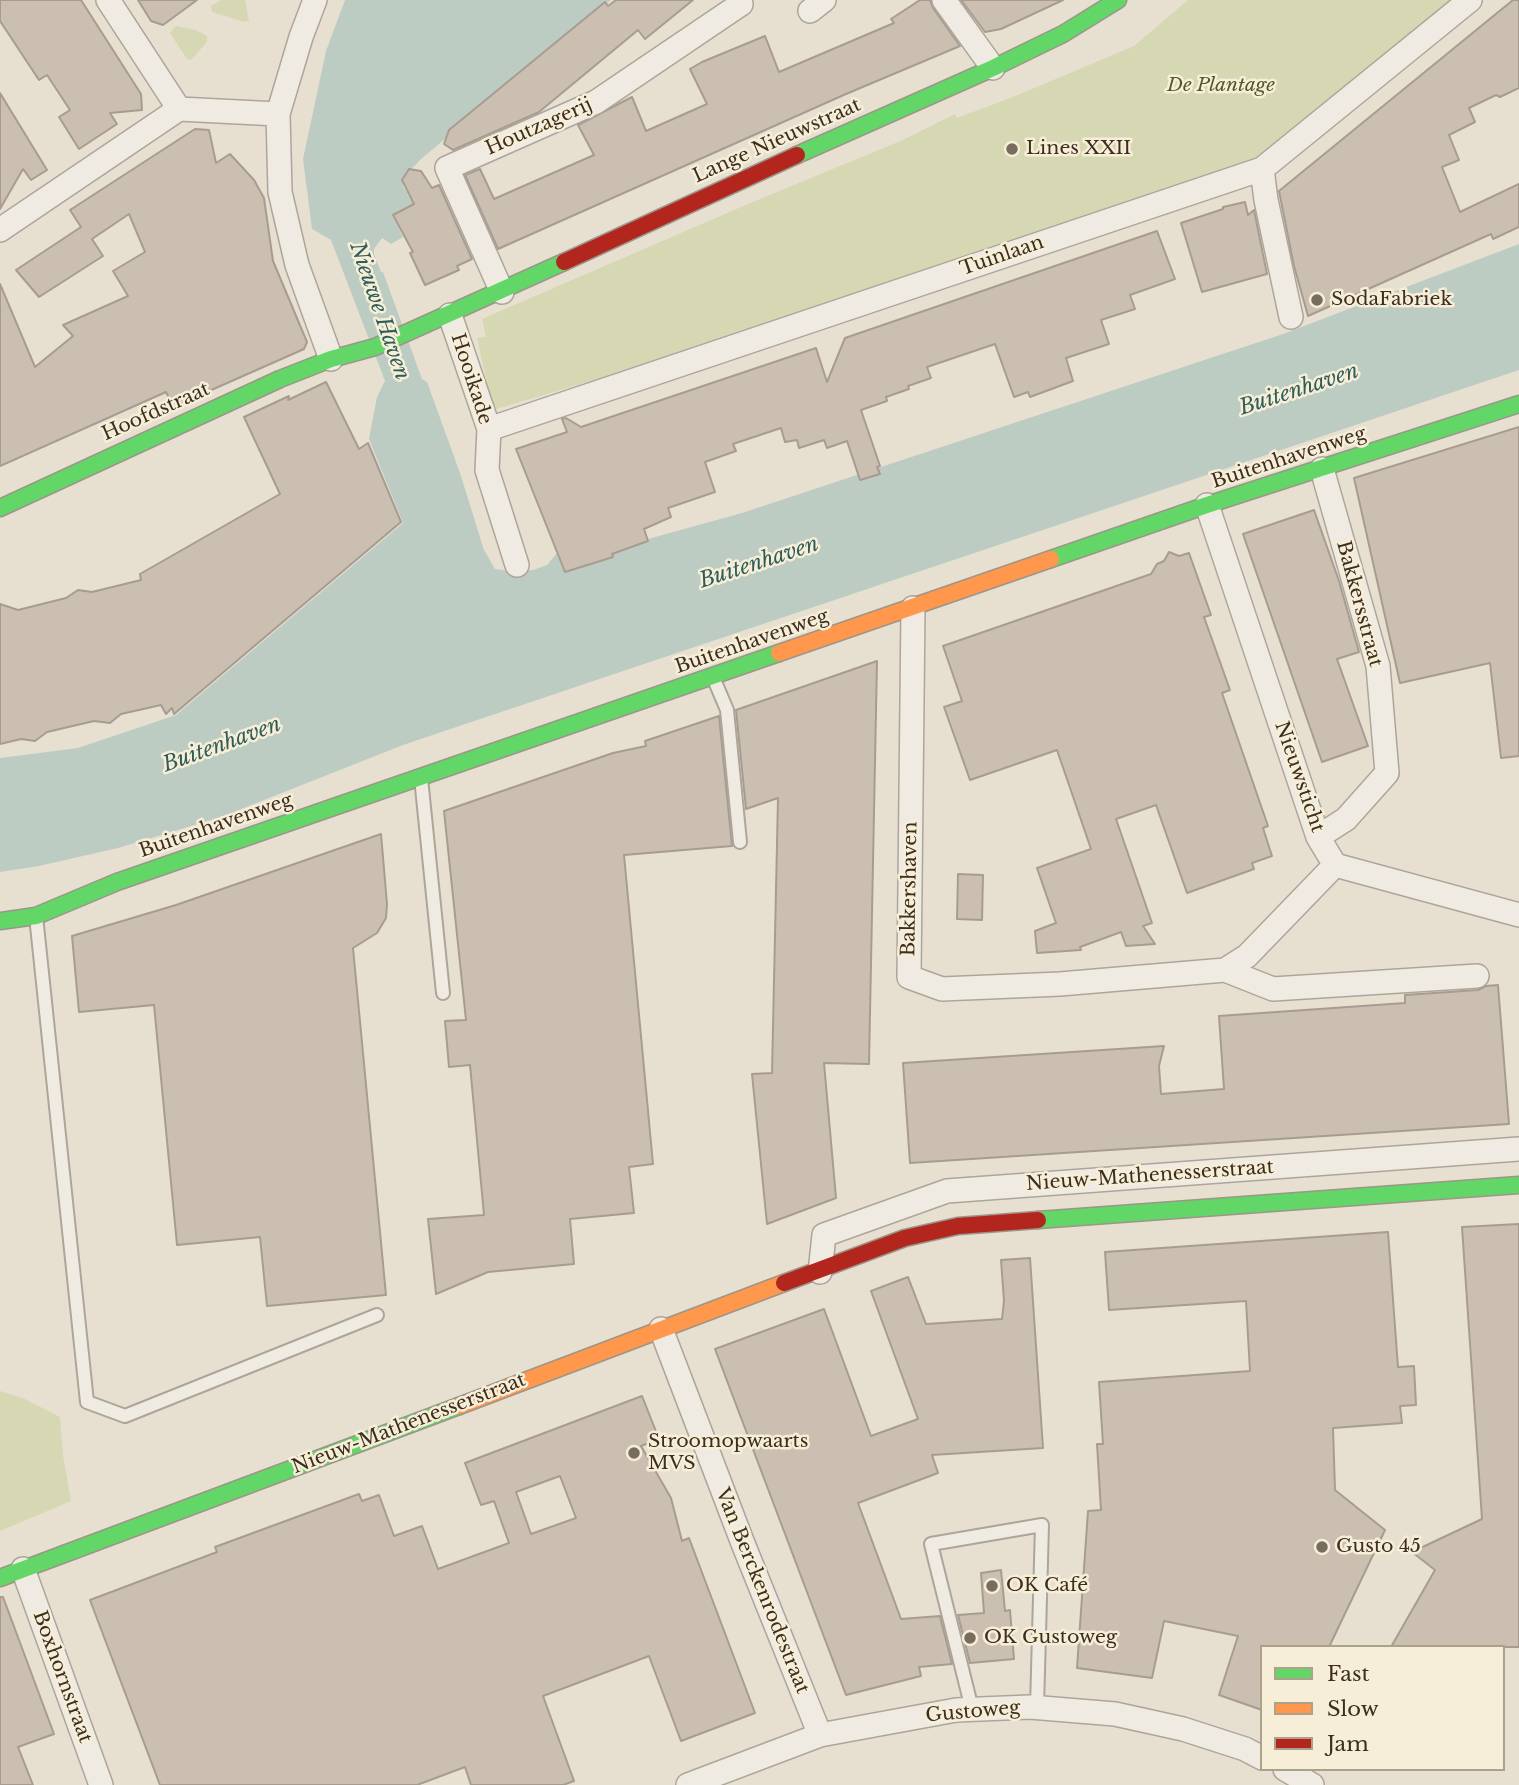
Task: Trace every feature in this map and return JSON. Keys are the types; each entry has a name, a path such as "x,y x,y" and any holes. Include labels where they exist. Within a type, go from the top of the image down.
{"street":[{"path":"108,0 179,109"},
{"path":"316,0 301,37 278,114 280,191 297,265 331,359"},
{"path":"944,0 993,68"},
{"name":"Lange Nieuwstraat","path":"450,315 694,201 993,68 1063,34 1118,0"},
{"name":"Tuinlaan","path":"489,429 1262,169 1470,0"},
{"name":"Houtzagerij","path":"502,292 447,168 596,102 740,4"},
{"path":"0,230 179,109 278,114"},
{"path":"1262,169 1291,317"},
{"name":"Hoofdstraat","path":"0,508 280,379 331,359 375,347 450,315"},
{"name":"Hooikade","path":"450,315 489,429 487,470 517,565"},
{"name":"Buitenhavenweg","path":"0,921 36,916 117,882 1207,506 1519,404"},
{"name":"Bakkersstraat","path":"1318,837 1346,818 1387,773 1378,666 1322,469"},
{"name":"Nieuwsticht","path":"1207,506 1318,837 1335,865"},
{"name":"Bakkershaven","path":"913,608 909,977 942,989 1060,984 1225,970 1273,989 1477,976"},
{"path":"1225,970 1247,956 1335,865 1519,915"},
{"name":"Nieuw-Mathenesserstraat","path":"820,1272 824,1236 947,1191 1519,1149"},
{"name":"Nieuw-Mathenesserstraat","path":"0,1578 905,1238 958,1226 1519,1185"},
{"name":"Van Berckenrodestraat","path":"661,1329 820,1735"},
{"name":"Boxhornstraat","path":"23,1569 101,1785"},
{"name":"Gustoweg","path":"688,1785 820,1735 972,1709 1037,1707 1115,1714 1183,1729 1245,1749 1260,1757"},
{"path":"1288,1771 1312,1785"}],"lane":[{"path":"713,677 727,710 740,842"},
{"path":"421,778 443,993"},
{"path":"36,916 88,1402 125,1416 377,1315"},
{"path":"972,1709 931,1544 1042,1525 1037,1707"}],"green space":[{"path":"221,0 245,0 249,21 244,22 212,12 211,6"},
{"name":"De Plantage","path":"1188,0 1459,0 1266,161 649,364 493,410 477,338 486,337 482,319 903,140 955,114 957,118 1013,97 1134,46"},
{"path":"176,26 196,30 207,36 207,42 191,60 187,59 170,33"},
{"path":"0,1391 25,1399 60,1417 71,1501 0,1531"}],"water":[{"path":"345,0 611,0 421,159 402,179 413,204 392,215 403,237 391,244 382,238 374,249 422,379 427,382 484,550 495,569 533,570 547,565 557,553 567,556 619,547 742,513 1283,334 1519,244 1519,370 403,745 221,817 118,848 0,872 0,758 78,748 176,715 403,523 369,439 377,397 385,381 331,240 312,229 303,159 326,51"}],"building":[{"path":"0,0 81,0 141,94 142,110 110,113 117,124 79,149 59,117 70,110 47,75 39,80 0,21"},
{"path":"138,0 197,0 163,25 151,21"},
{"path":"616,0 693,0 645,39 638,30 539,112 453,150 444,144 449,130 605,2 608,6"},
{"path":"920,0 930,0 960,46 498,249 465,175 480,169 494,199 594,155 578,125 632,97 646,131 707,104 690,69 702,62 765,36 779,72 894,23 891,19"},
{"path":"961,0 1063,0 1001,29 985,32"},
{"path":"1513,0 1519,0 1519,88 1469,108 1475,122 1449,135 1459,160 1442,167 1460,212 1519,184 1519,227 1493,239 1491,234 1308,316 1294,266 1279,191"},
{"path":"0,93 47,170 31,180 23,169 0,209"},
{"path":"195,129 209,130 216,163 230,154 254,180 264,198 273,261 307,342 304,349 173,407 166,392 0,466 0,284 35,367 73,336 63,325 128,296 113,271 145,252 129,214 92,239 103,256 39,297 16,270 81,227 70,210"},
{"path":"409,169 421,171 432,188 439,185 472,259 457,266 459,270 425,285 410,253 413,252 393,215 414,204 402,180"},
{"path":"1245,202 1248,215 1254,210 1267,274 1202,292 1181,223 1223,207"},
{"path":"1157,231 1175,279 1130,295 1135,309 1101,320 1109,344 1066,358 1073,381 1030,397 1028,392 1014,397 995,344 927,367 931,378 886,397 887,401 861,410 880,466 877,467 880,474 860,480 847,441 827,448 824,440 799,448 797,440 785,442 781,428 733,444 736,451 705,462 715,492 668,508 671,517 644,529 648,541 612,554 613,557 565,572 516,449 567,432 562,419 566,418 581,427 816,348 827,382 845,338"},
{"path":"326,382 359,449 368,443 401,522 174,714 172,708 166,714 161,705 121,714 110,723 94,721 47,732 35,741 21,739 0,744 0,604 18,610 66,598 78,590 92,592 141,580 140,574 280,494 244,417"},
{"path":"1519,427 1519,756 1501,758 1490,663 1400,683 1354,478"},
{"path":"1314,510 1339,581 1359,652 1337,659 1368,746 1322,762 1243,534"},
{"path":"1169,552 1179,556 1189,553 1211,615 1204,617 1230,690 1222,693 1268,826 1263,828 1272,856 1252,863 1254,869 1187,893 1156,805 1116,819 1152,923 1143,926 1155,944 1126,946 1121,932 1080,947 1081,950 1037,953 1035,931 1056,923 1037,868 1091,849 1057,750 970,780 944,707 962,701 943,646 1151,574"},
{"path":"877,661 869,1064 824,1063 836,1198 767,1224 752,1074 772,1073 778,798 746,809 736,710"},
{"path":"719,716 732,846 624,855 653,1164 629,1167 634,1213 570,1219 574,1264 488,1272 436,1294 428,1219 484,1215 470,1065 449,1067 445,1021 466,1020 444,811 613,753 646,746 645,741"},
{"path":"381,834 386,918 377,933 353,948 386,1295 267,1306 260,1237 177,1245 154,1005 79,1012 72,936 176,905"},
{"path":"958,874 983,875 982,920 957,919"},
{"path":"1498,985 1509,1124 910,1163 903,1063 1164,1046 1159,1066 1161,1094 1224,1089 1219,1016 1405,1003 1405,995 1478,990"},
{"path":"1519,1224 1519,1647 1392,1645 1435,1570 1412,1552 1482,1519 1462,1227"},
{"path":"1388,1232 1398,1367 1414,1366 1416,1405 1400,1406 1402,1423 1333,1428 1335,1490 1385,1530 1330,1645 1260,1645 1260,1709 1219,1695 1238,1636 1164,1621 1152,1678 1077,1668 1088,1511 1101,1510 1097,1444 1103,1444 1099,1382 1250,1371 1246,1301 1109,1310 1105,1252"},
{"path":"1030,1258 1043,1448 932,1455 938,1473 858,1503 901,1619 940,1616 952,1664 919,1667 921,1676 846,1695 715,1349 824,1309 871,1436 918,1419 871,1291 908,1277 926,1324 1002,1319 1004,1301 1001,1260"},
{"path":"642,1396 659,1439 641,1446 671,1498 682,1541 689,1538 755,1713 681,1741 649,1656 543,1696 574,1781 563,1785 471,1785 465,1767 417,1785 160,1785 90,1600 217,1552 215,1547 359,1494 362,1501 379,1495 394,1536 422,1526 438,1569 509,1543 494,1501 481,1505 465,1463","holes":["560,1476 576,1518 531,1534 516,1492"]},
{"path":"1001,1570 1005,1611 1010,1610 1014,1659 970,1663 958,1615 984,1613 981,1573"},
{"path":"0,1597 3,1597 54,1734 18,1747 33,1785 0,1785"}],"traffic: fast":[{"path":"797,155 993,68 1063,34 1118,0"},
{"path":"0,508 280,379 331,359 375,347 564,262"},
{"path":"1051,559 1207,505 1519,404"},
{"path":"0,921 36,916 117,882 779,653"},
{"path":"1038,1220 1519,1185"},
{"path":"0,1578 459,1406"}],"traffic: slow":[{"path":"779,653 1051,559"},
{"path":"459,1406 784,1283"}],"traffic: jam":[{"path":"564,262 797,155"},
{"path":"784,1283 905,1238 958,1226 1038,1220"}],"place":[{"name":"Lines XXII","path":"1012,149"},
{"name":"SodaFabriek","path":"1317,300"},
{"name":"Stroomopwaarts MVS","path":"634,1453"},
{"name":"Gusto 45","path":"1322,1547"},
{"name":"OK Café","path":"992,1586"},
{"name":"OK Gustoweg","path":"970,1638"}],"water label":[{"name":"Nieuwe Haven","path":"379,311"},
{"name":"Buitenhaven","path":"1299,390"},
{"name":"Buitenhaven","path":"759,563"},
{"name":"Buitenhaven","path":"222,745"}]}
